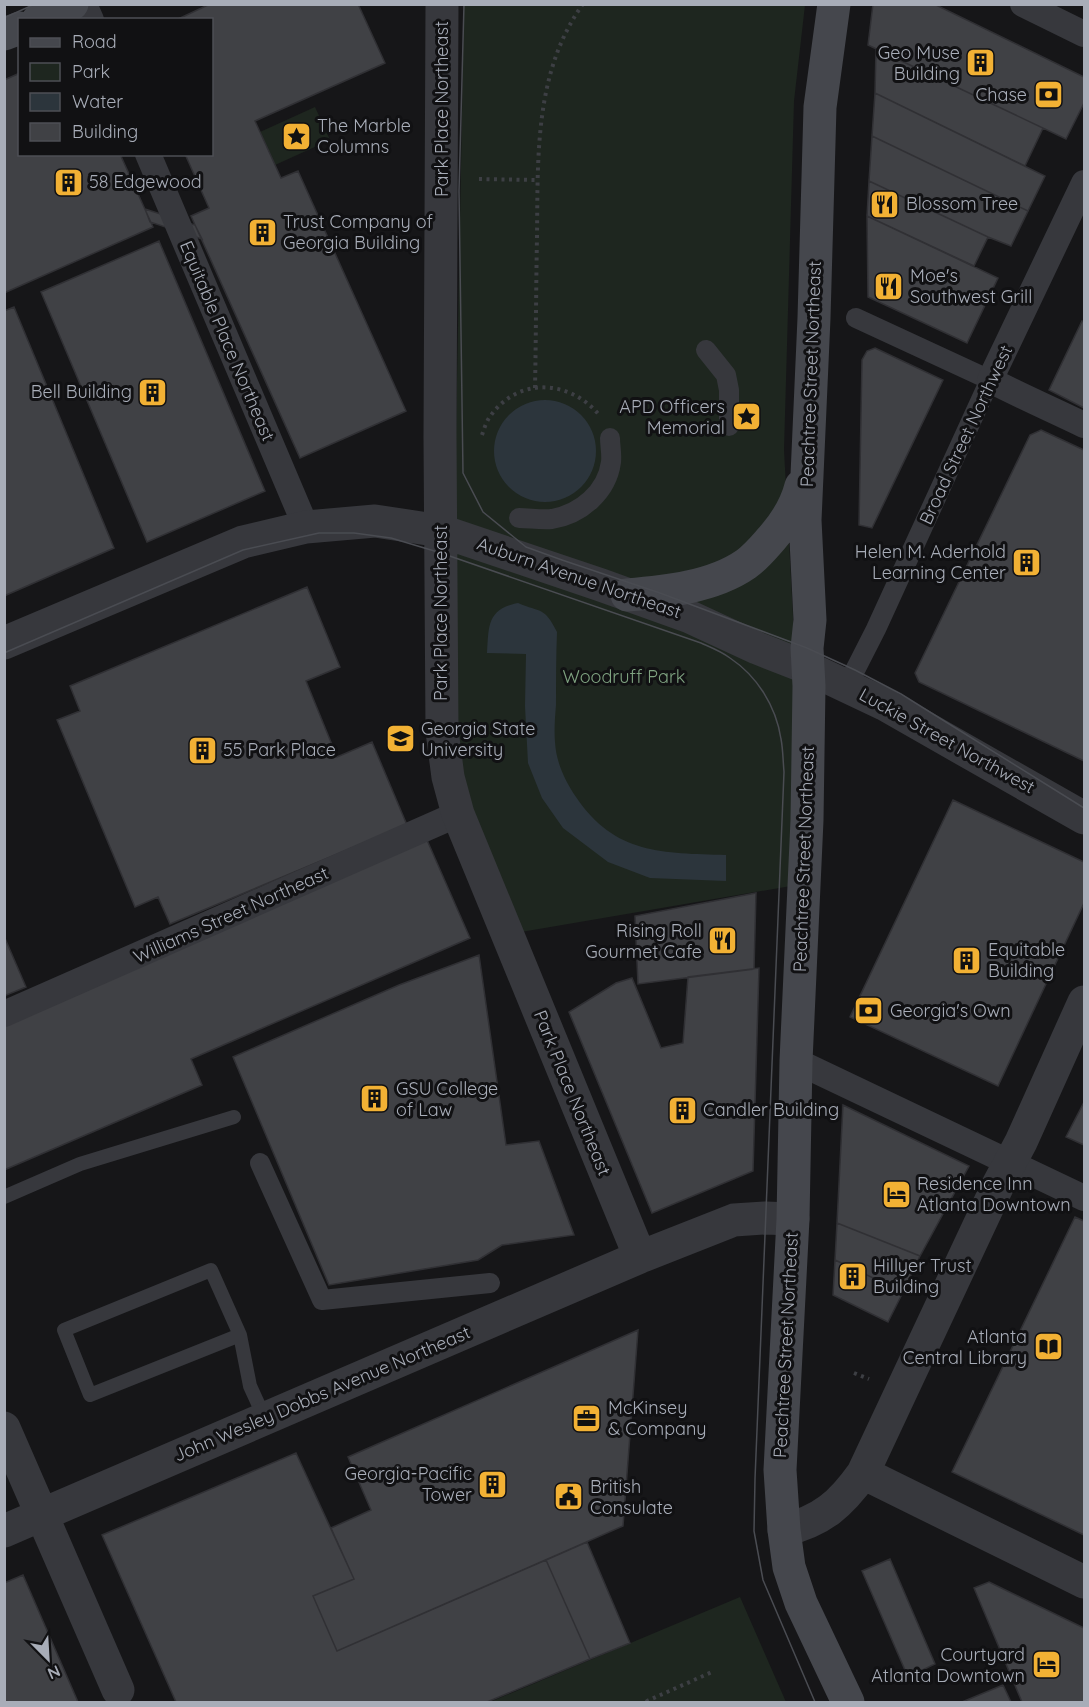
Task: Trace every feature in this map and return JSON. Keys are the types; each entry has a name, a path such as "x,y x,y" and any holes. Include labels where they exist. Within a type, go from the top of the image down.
{"main road":[{"path":"43,18 72,4"},
{"name":"Peachtree Street Northeast","path":"834,4 820,107 807,464 806,520 810,620 807,648 807,820 796,1061 793,1219 780,1470 789,1567 801,1603 848,1702"},
{"path":"627,595 660,593 682,588 722,576 746,564 761,550 787,518 796,503 807,464"}],"street":[{"path":"84,4 90,18"},
{"name":"Park Place Northeast","path":"442,4 440,437 442,731 448,777 458,814 640,1257"},
{"path":"1023,4 1084,34"},
{"name":"Equitable Place Northeast","path":"149,156 306,526"},
{"name":"Broad Street Northwest","path":"847,686 876,629 990,380 1084,183"},
{"path":"856,318 1084,425"},
{"path":"706,350 726,375 729,390 729,426"},
{"path":"519,518 550,519 572,513 591,501 604,483 611,461 610,438"},
{"name":"Auburn Avenue Northeast","path":"4,643 243,542 306,526 375,521 441,531 690,617 757,648 808,668"},
{"name":"Luckie Street Northwest","path":"808,668 884,704 1084,818"},
{"name":"Williams Street Northeast","path":"4,1014 458,814"},
{"path":"784,1530 802,1526 823,1515 848,1495 863,1473 1009,1161 1021,1142 1084,1002"},
{"path":"796,1061 1084,1197"},
{"path":"261,1163 322,1300 490,1283"},
{"name":"John Wesley Dobbs Avenue Northeast","path":"4,1531 640,1257 734,1220 793,1219"},
{"path":"4,1428 117,1690"},
{"path":"863,1473 1084,1582"}],"lane":[{"path":"4,1197 80,1164 234,1117"},
{"path":"240,1335 90,1395 64,1330 211,1270 240,1335 250,1386 265,1419"}],"path":[{"path":"535,388 538,180 542,107 564,35 583,4"},
{"path":"479,179 538,180"},
{"path":"482,435 489,418 501,404 517,394 535,388 555,388 574,394 590,405 603,420 610,438"},
{"path":"854,1373 869,1379"},
{"path":"647,1702 712,1672"}],"green space":[{"name":"Woodruff Park","path":"464,5 805,5 794,101 784,450 796,671 791,886 497,936 450,758"},
{"path":"315,107 330,140 275,165 260,132"},
{"path":"740,1597 786,1702 490,1702"}],"water":[{"path":"545,400 565,404 581,415 592,431 596,451 592,471 581,487 565,498 545,502 525,498 509,487 498,471 494,451 498,431 509,415 525,404"},
{"path":"518,603 545,614 557,632 556,749 562,771 576,797 591,816 607,830 642,847 681,853 726,855 726,881 650,878 608,862 563,828 542,798 528,763 525,706 526,654 487,653 491,621 500,610"}],"building":[{"name":"Trust Company of Georgia Building","path":"210,4 358,4 385,63 255,121 281,178 298,171 406,411 300,458 191,216 209,208 186,156 213,156 213,18 180,18"},
{"name":"Geo Muse Building","path":"873,4 934,4 1084,77 1084,103 1066,139 868,45"},
{"path":"876,49 1043,128 1025,166 875,93"},
{"name":"58 Edgewood","path":"18,74 18,156 121,156 153,227 4,293 4,80"},
{"path":"875,93 1045,176 1028,211 872,136"},
{"path":"872,136 1028,211 1011,246 869,181"},
{"path":"869,181 988,237 974,266 867,216"},
{"path":"145,209 195,225 202,239 150,222"},
{"path":"867,216 998,278 967,343 868,297"},
{"name":"Bell Building","path":"159,241 265,491 147,542 41,292"},
{"path":"14,307 114,548 4,596 4,311"},
{"path":"1082,321 1084,322 1084,408 1049,390"},
{"path":"875,348 943,380 872,528 859,525 862,360 867,351"},
{"name":"Helen M. Aderhold Learning Center","path":"1041,430 1084,450 1084,761 919,682 915,673 1030,435"},
{"name":"55 Park Place","path":"307,587 340,667 306,681 337,757 372,742 407,825 170,924 158,897 135,907 57,720 80,711 70,686"},
{"name":"Equitable Building","path":"953,800 1084,862 1084,903 998,1086 850,1017"},
{"path":"427,840 470,938 191,1059 202,1085 4,1170 4,1023"},
{"path":"756,893 754,969 638,984 635,916"},
{"path":"4,936 26,987 4,996"},
{"name":"GSU College of Law","path":"479,955 506,1145 539,1141 574,1235 502,1245 478,1260 329,1285 233,1057 399,985"},
{"name":"Candler Building","path":"759,968 753,1171 652,1213 569,1012 616,983 632,978 661,1048 683,1043 688,977"},
{"path":"1084,1102 1084,1145 1066,1137"},
{"name":"Residence Inn Atlanta Downtown","path":"843,1105 969,1166 920,1256 837,1223"},
{"name":"Atlanta Central Library","path":"1075,1217 1084,1221 1084,1535 952,1472"},
{"path":"837,1223 920,1256 903,1292 835,1260"},
{"name":"Hillyer Trust Building","path":"835,1260 903,1292 888,1322 833,1295"},
{"name":"Georgia-Pacific Tower","path":"638,1330 623,1526 337,1651 313,1596 354,1579 331,1528 371,1510 348,1457"},
{"path":"296,1453 354,1579 313,1596 337,1651 546,1560 590,1659 487,1702 176,1702 102,1535"},
{"path":"587,1542 630,1643 590,1659 546,1560"},
{"path":"890,1559 935,1664 908,1677 862,1571"},
{"path":"23,1575 78,1702 4,1702 4,1583"},
{"name":"Courtyard Atlanta Downtown","path":"989,1582 1084,1628 1084,1702 1022,1702 974,1588"},
{"path":"1003,1685 1011,1702 962,1702"}],"tram line":[{"path":"4,18 35,4"},
{"path":"464,4 459,191 463,473 483,512 526,547 660,593 807,648 855,670 901,694 1084,808"},
{"path":"4,653 243,550 319,533 354,533 391,538 441,553 701,643 740,665 757,683 775,715 782,747 784,772 754,1531 763,1580 815,1702"}],"place":[{"name":"Geo Muse Building","path":"981,63"},
{"name":"Chase","path":"1048,95"},
{"name":"The Marble Columns","path":"296,136"},
{"name":"58 Edgewood","path":"68,182"},
{"name":"Blossom Tree","path":"885,204"},
{"name":"Trust Company of Georgia Building","path":"262,232"},
{"name":"Moe's Southwest Grill","path":"889,286"},
{"name":"Bell Building","path":"153,392"},
{"name":"APD Officers Memorial","path":"746,417"},
{"name":"Helen M. Aderhold Learning Center","path":"1027,562"},
{"name":"Georgia State University","path":"400,739"},
{"name":"55 Park Place","path":"202,750"},
{"name":"Rising Roll Gourmet Cafe","path":"723,941"},
{"name":"Equitable Building","path":"967,960"},
{"name":"Georgia's Own","path":"869,1011"},
{"name":"GSU College of Law","path":"375,1099"},
{"name":"Candler Building","path":"682,1110"},
{"name":"Residence Inn Atlanta Downtown","path":"896,1194"},
{"name":"Hillyer Trust Building","path":"852,1276"},
{"name":"Atlanta Central Library","path":"1048,1347"},
{"name":"McKinsey & Company","path":"587,1418"},
{"name":"Georgia-Pacific Tower","path":"493,1484"},
{"name":"British Consulate","path":"569,1497"},
{"name":"Courtyard Atlanta Downtown","path":"1046,1665"}]}
